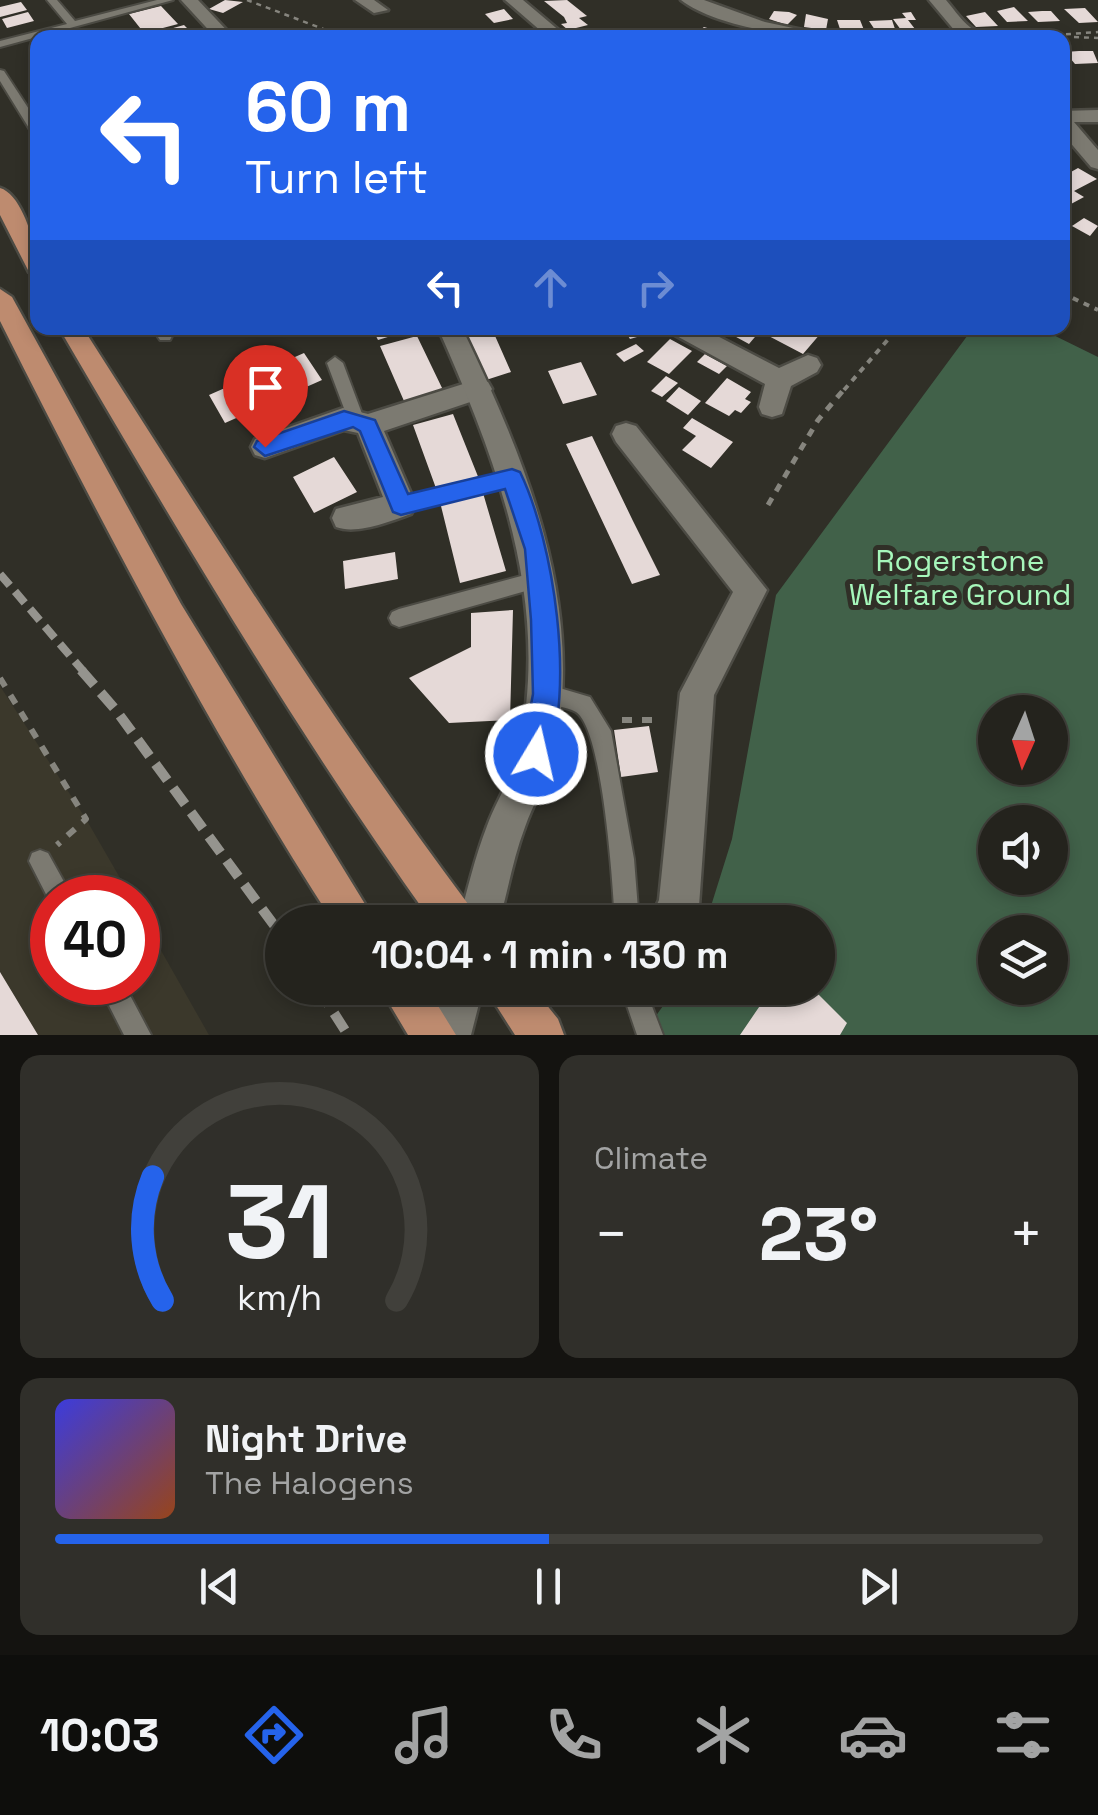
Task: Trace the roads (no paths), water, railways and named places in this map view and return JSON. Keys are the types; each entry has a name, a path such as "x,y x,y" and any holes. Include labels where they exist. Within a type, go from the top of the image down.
{"main road":[{"path":"0,194 30,253"},
{"path":"0,204 30,255"},
{"path":"0,297 136,558 214,694 345,905"},
{"path":"75,335 241,610 444,905"},
{"path":"413,1005 434,1035"},
{"path":"519,1005 542,1035"}],"street":[{"path":"189,0 218,30"},
{"path":"512,0 550,30"},
{"path":"689,0 762,26 785,30"},
{"path":"937,0 963,30"},
{"path":"1070,118 1098,116"},
{"path":"1070,129 1098,163"},
{"path":"453,335 512,478 536,549 540,579 546,694 536,754 503,834 484,905"},
{"path":"692,335 775,393 808,364"},
{"path":"265,447 344,419 362,422 478,389"},
{"path":"348,518 401,505 362,422"},
{"path":"626,434 751,590 697,693 679,905"},
{"path":"449,1035 457,1005"}],"lane":[{"path":"52,0 72,24"},
{"path":"50,30 168,0"},
{"path":"0,44 30,36"},
{"path":"0,74 30,121"},
{"path":"335,363 362,422"},
{"path":"401,505 512,478"},
{"path":"399,618 540,579"},
{"path":"546,694 583,704 600,730 620,840 626,905"},
{"path":"40,861 48,875"},
{"path":"122,1005 138,1035"},
{"path":"639,1005 650,1035"}],"railway":[{"path":"0,574 84,672"},
{"path":"81,670 115,709 265,913"},
{"path":"329,1005 348,1035"}],"park label":[{"name":"Rogerstone Welfare Ground","path":"960,577"}]}
